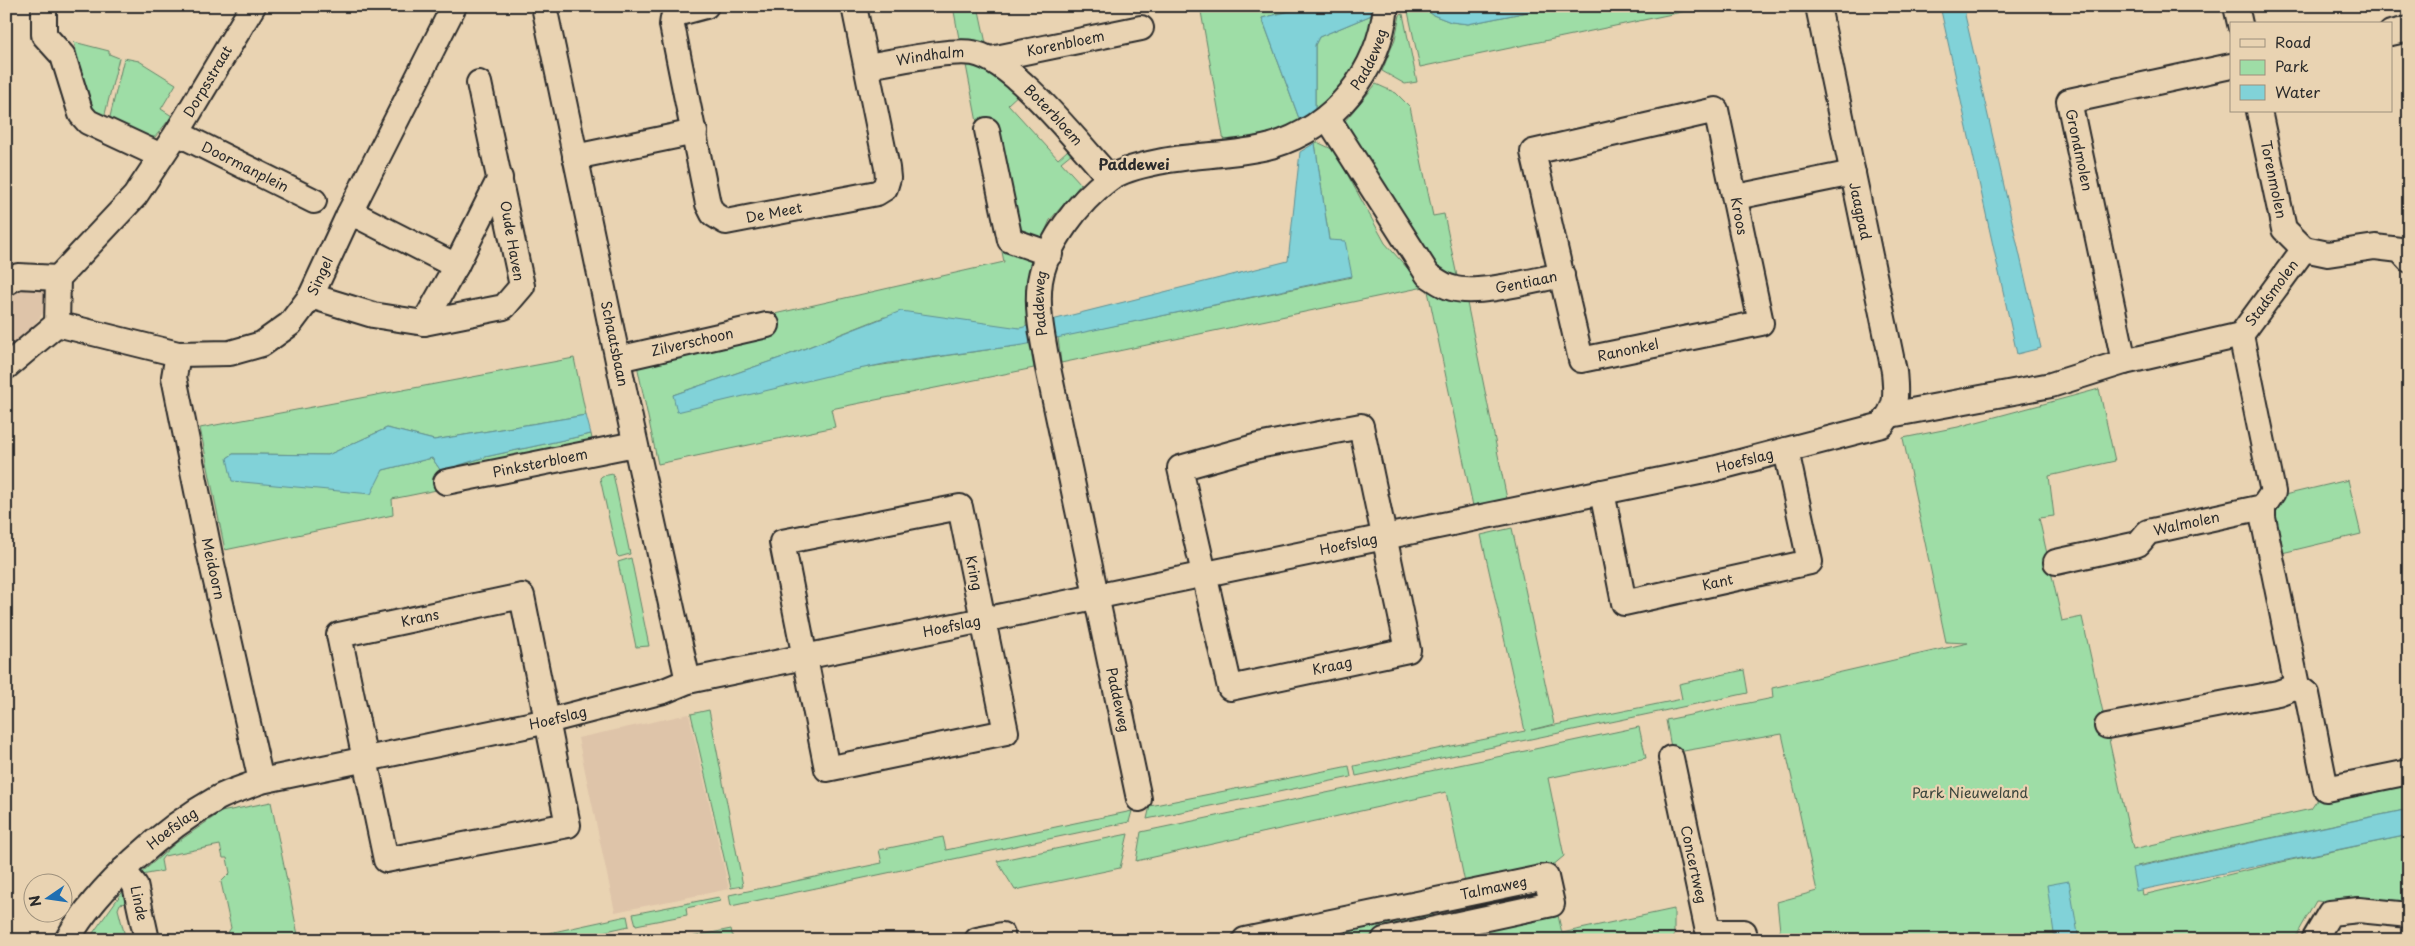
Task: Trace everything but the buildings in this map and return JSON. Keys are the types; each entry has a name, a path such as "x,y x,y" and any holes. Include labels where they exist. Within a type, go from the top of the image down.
{"street":[{"path":"44,6 44,35 63,56 81,114 88,122 161,156"},
{"name":"Dorpsstraat","path":"58,278 135,196 177,133 253,6"},
{"name":"Singel","path":"57,324 178,354 230,354 262,344 290,324 311,296 349,214 454,6"},
{"name":"Schaatsbaan","path":"544,6 635,444 688,681"},
{"name":"De Meet","path":"706,6 676,14 672,25 696,132 708,204 713,214 726,222 877,193 885,188 888,178 854,6"},
{"name":"Jaagpad","path":"1818,6 1894,371 1897,399 1890,415"},
{"path":"2236,6 2240,22"},
{"name":"Paddeweg","path":"1139,799 1044,343 1040,315 1041,279 1050,254 1070,219 1110,178 1157,162 1270,146 1289,139 1320,122 1348,97 1366,72 1383,30 1386,9"},
{"name":"Korenbloem","path":"991,59 1142,28"},
{"path":"2392,33 2409,29"},
{"name":"Windhalm","path":"867,66 959,52 975,53 991,59"},
{"name":"Boterbloem","path":"991,59 1021,81 1110,178"},
{"name":"Grondmolen","path":"2124,362 2069,101 2230,66"},
{"name":"Oude Haven","path":"311,296 373,315 424,323 504,307 522,286 479,83"},
{"name":"Gentiaan","path":"1320,122 1428,275 1454,289 1479,290 1562,275 1533,152 1716,110"},
{"name":"Kroos","path":"1716,110 1736,197 1761,323"},
{"name":"Torenmolen","path":"2259,112 2284,229 2304,249"},
{"path":"987,130 1010,240 1050,254"},
{"path":"575,157 696,132"},
{"name":"Doormanplein","path":"177,133 314,201"},
{"path":"1736,197 1853,173"},
{"name":"Oude Haven","path":"424,323 456,266 500,178"},
{"path":"349,214 362,218 456,266"},
{"path":"2304,249 2328,254 2375,247 2400,250 2409,260"},
{"name":"Stadsmolen","path":"2241,335 2304,249"},
{"name":"Ranonkel","path":"1562,275 1581,360 1761,323"},
{"path":"6,283 18,276 58,278 57,324 6,368"},
{"name":"Zilverschoon","path":"618,359 767,325"},
{"path":"1890,415 2051,385 2124,362 2241,335 2274,492 2263,507 2262,518 2297,686 2307,694 2326,788 2409,772"},
{"name":"Meidoorn","path":"178,354 174,377 210,555 261,781"},
{"name":"Hoefslag","path":"67,940 89,905 123,870 190,816 220,798 261,781 548,721 664,691 688,681 1709,470 1882,426 1890,415"},
{"name":"Kraag","path":"1362,426 1408,650 1230,688 1204,575 1180,468 1258,446 1362,426"},
{"name":"Pinksterbloem","path":"446,482 635,444"},
{"name":"Kant","path":"1602,492 1624,603 1729,581 1810,562 1786,450"},
{"name":"Kring","path":"960,507 1006,732 827,769 804,658 782,542 960,507"},
{"name":"Walmolen","path":"2056,562 2138,544 2148,532 2263,507"},
{"name":"Krans","path":"522,596 568,825 386,860 366,758 339,635 522,596"},
{"path":"2107,726 2278,693 2297,686"},
{"name":"Concertweg","path":"1670,758 1707,927 1716,932 1744,932 1745,940"},
{"name":"Linde","path":"123,870 135,885 147,940"},
{"name":"Talmaweg","path":"1245,940 1546,877 1552,904 1384,940"},
{"path":"2314,940 2330,913 2358,910 2409,915"},
{"path":"977,940 1002,935 1003,940"}],"shaded area":[{"path":"27,284 40,287 49,299 46,309 13,354 6,360 6,292"},
{"path":"689,714 729,889 615,912 578,738"}],"green space":[{"path":"953,6 978,6 987,48 960,44"},
{"path":"1200,6 1310,6 1262,18 1300,121 1273,132 1224,142"},
{"path":"1421,6 1433,15 1451,22 1468,24 1557,6 1710,6 1420,67 1407,7"},
{"path":"1374,14 1367,42 1354,69 1337,93 1315,112 1315,45 1319,37"},
{"path":"1403,14 1417,82 1405,84 1382,71 1395,39 1400,15"},
{"path":"74,42 109,51 109,54 119,58 104,118 90,109"},
{"path":"124,58 139,61 176,84 161,109 172,116 155,137 148,137 109,121"},
{"path":"965,60 975,60 1021,92 1008,104 1058,159 1068,150 1072,153 1061,162 1081,184 1050,220 1034,258 1026,324 1034,368 831,409 835,427 658,464 633,346 1004,262","holes":["884,317 1022,345 761,383 673,395 783,357"]},
{"path":"1376,84 1396,93 1410,107 1433,216 1444,214 1458,281 1438,274 1344,122"},
{"path":"1317,142 1334,150 1385,243 1424,287 1061,363 1058,337 1352,277 1329,240 1315,143"},
{"path":"1428,291 1446,298 1466,298 1507,499 1473,506"},
{"path":"574,358 586,415 434,440 387,428 328,455 233,454 227,458 383,470 432,458 441,471 485,457 591,434 596,458 392,499 393,515 225,550 200,428"},
{"name":"Park Nieuweland","path":"2099,389 2115,461 2049,476 2054,516 2039,518 2062,621 2082,617 2133,849 2311,809 2318,799 2316,790 2409,772 2409,809 2137,866 2143,895 2286,861 2409,835 2409,907 2316,901 2294,940 1781,940 1777,902 1817,891 1782,734 1672,753 1666,720 1773,698 1772,688 1968,643 1946,642 1903,438 1958,427"},
{"path":"613,474 630,554 619,557 600,478"},
{"path":"2348,480 2361,534 2282,553 2272,515 2282,504 2280,496"},
{"path":"1512,528 1554,724 1531,730 1682,699 1679,684 1744,670 1748,693 1356,776 1354,766 1525,731 1481,535"},
{"path":"631,558 649,646 636,647 618,562"},
{"path":"709,710 743,886 731,888 691,714"},
{"path":"1639,727 1646,758 1548,778 1564,856 1552,866 1465,883 1446,792 1136,861 1141,832"},
{"path":"1349,766 1351,777 1147,819 1150,806"},
{"path":"271,802 299,940 213,940 225,937 231,928 221,882 230,873 227,858 223,858 220,845 164,856 161,860 163,871 142,875 141,873 176,843 221,812"},
{"path":"1132,811 1129,822 731,906 729,895 882,863 879,850 943,837 946,850"},
{"path":"1128,834 1120,868 1015,890 997,861"},
{"path":"126,887 131,902 120,904 118,909 125,936 138,933 138,940 124,940 123,937 109,940 88,940"},
{"path":"719,897 721,901 686,908 687,915 636,925 633,914"},
{"path":"1426,909 1434,916 1429,924 1353,940 1275,940"},
{"path":"1674,909 1674,940 1469,940 1467,931 1557,911 1562,933"},
{"path":"627,916 629,926 566,940 517,940"},
{"path":"731,929 733,938 737,938 737,940 676,940"}],"water":[{"path":"1310,6 1375,6 1374,14 1319,37 1315,45 1315,112 1300,121 1262,18"},
{"path":"1421,6 1557,6 1468,24 1451,22 1433,15"},
{"path":"1940,6 1972,6 1967,8 1965,15 2041,348 2017,354"},
{"path":"1315,143 1329,240 1345,241 1352,276 1023,345 889,363 844,372 677,412 673,395 783,357 901,311 1020,328 1288,261 1300,152"},
{"path":"586,415 591,434 485,457 441,471 432,458 383,470 371,494 232,481 227,458 233,454 328,455 387,428 434,440"},
{"path":"2409,809 2409,835 2136,891 2132,868"},
{"path":"2069,881 2079,940 2055,940 2047,885"}],"district":[{"name":"Paddewei","path":"1134,165"}]}
